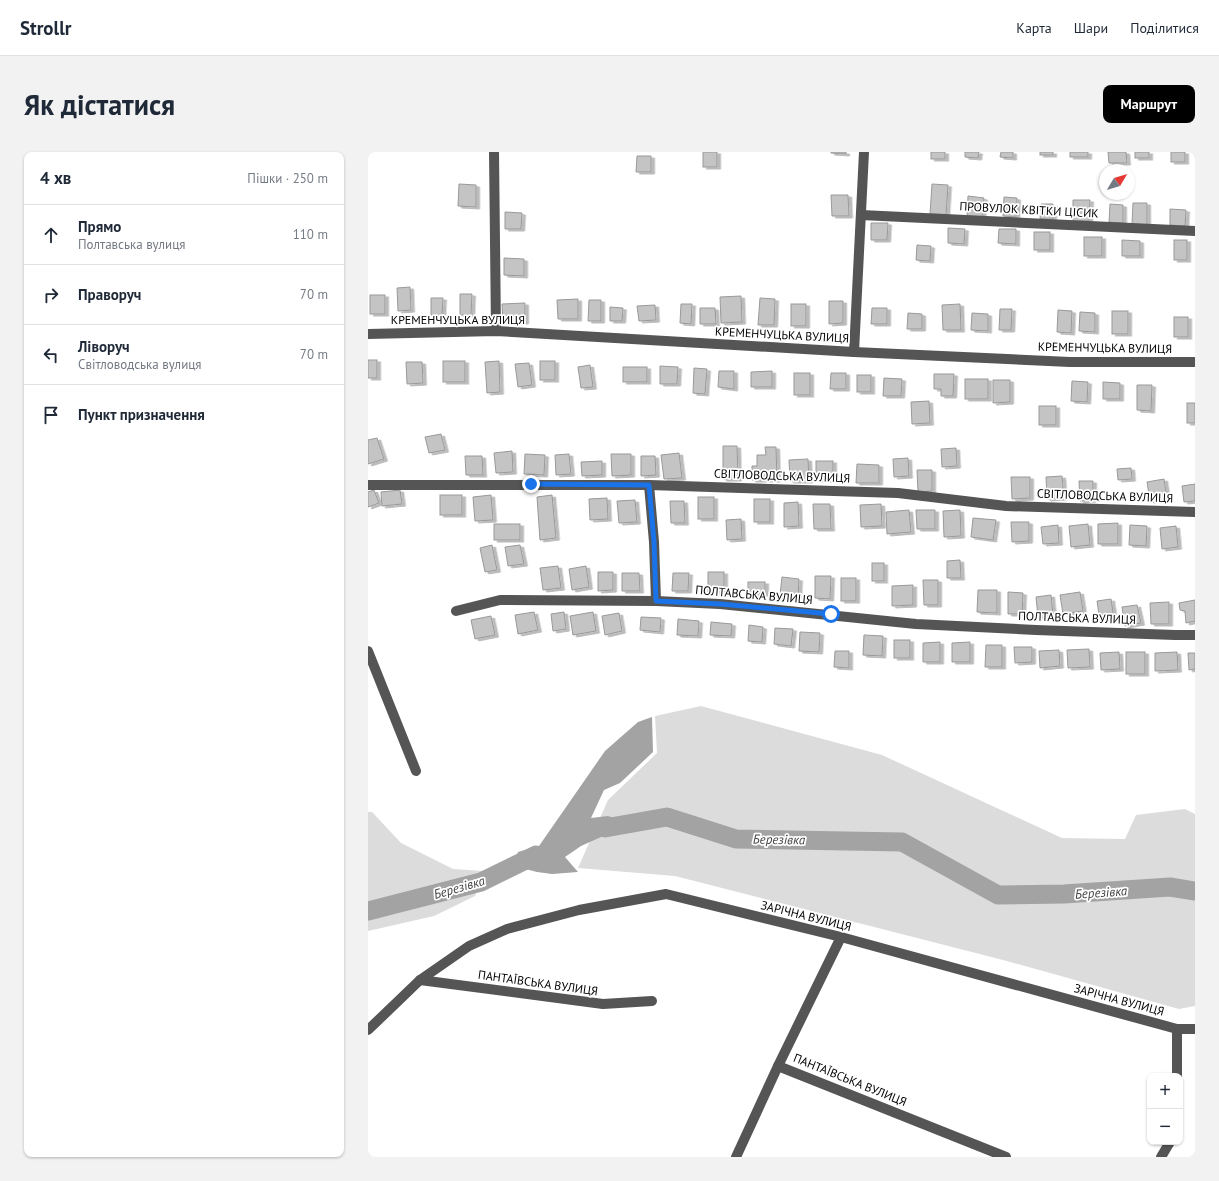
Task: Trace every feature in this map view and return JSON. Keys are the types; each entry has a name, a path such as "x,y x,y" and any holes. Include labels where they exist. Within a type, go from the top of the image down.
{"street":[{"path":"494,152 496,332"},
{"path":"854,352 864,152"},
{"name":"ПРОВУЛОК КВІТКИ ЦІСИК","path":"861,215 1195,231"},
{"name":"КРЕМЕНЧУЦЬКА ВУЛИЦЯ","path":"368,334 496,332 854,352 1070,362 1195,362"},
{"name":"СВІТЛОВОДСЬКА ВУЛИЦЯ","path":"368,485 649,485 898,493 1006,506 1195,512"},
{"path":"649,485 654,542 656,601"},
{"name":"ПОЛТАВСЬКА ВУЛИЦЯ","path":"456,611 500,600 656,601 720,604 916,624 1051,631 1195,635"},
{"path":"368,651 416,771"},
{"name":"ЗАРІЧНА ВУЛИЦЯ","path":"368,1030 420,980 469,946 507,928 579,910 666,894 842,938 1177,1029 1195,1029"},
{"path":"778,1066 842,938"},
{"name":"ПАНТАЇВСЬКА ВУЛИЦЯ","path":"420,980 602,1004 652,1001"},
{"path":"1177,1029 1177,1073"},
{"name":"ПАНТАЇВСЬКА ВУЛИЦЯ","path":"736,1157 778,1066 1006,1157"},
{"path":"1161,1157 1168,1145"}],"shaded area":[{"path":"701,706 882,755 1062,838 1125,839 1136,815 1185,809 1195,814 1195,1006 1179,1009 1003,960 675,876 578,868 608,800 657,753 655,716"},
{"path":"652,717 653,752 620,783 604,790 591,818 608,816 630,824 581,846 565,857 578,872 552,874 514,866 518,852 539,846 605,751 638,722"},
{"path":"368,812 372,812 401,843 453,869 483,871 475,896 434,916 368,931"}],"building":[{"path":"703,152 717,152 717,167 703,167"},
{"path":"846,152 846,154 831,153"},
{"path":"931,152 945,152 945,159 931,159"},
{"path":"965,152 979,152 978,158 965,157"},
{"path":"1001,152 1013,152 1013,158 1000,157"},
{"path":"1040,152 1053,152 1053,155 1040,155"},
{"path":"1070,152 1088,152 1088,157 1070,157"},
{"path":"1108,152 1126,152 1127,163 1109,163"},
{"path":"1135,152 1149,152 1149,158 1135,158"},
{"path":"1171,152 1185,152 1185,162 1171,162"},
{"path":"637,156 651,156 651,172 636,172"},
{"path":"459,184 476,185 476,207 458,206"},
{"path":"932,184 948,185 946,215 930,214"},
{"path":"831,195 848,195 849,216 832,216"},
{"path":"968,196 984,198 982,218 967,217"},
{"path":"1004,197 1017,198 1016,217 1003,216"},
{"path":"1073,200 1090,200 1089,221 1073,221"},
{"path":"1133,203 1147,203 1147,225 1132,224"},
{"path":"1041,204 1053,204 1053,219 1040,219"},
{"path":"1110,204 1123,205 1123,223 1109,222"},
{"path":"1170,209 1186,210 1185,226 1170,225"},
{"path":"505,212 522,213 521,229 505,229"},
{"path":"871,223 888,223 887,240 871,240"},
{"path":"948,228 965,229 964,244 948,243"},
{"path":"999,229 1016,229 1016,244 998,243"},
{"path":"1034,232 1050,232 1050,250 1034,250"},
{"path":"1084,237 1102,237 1102,256 1084,256"},
{"path":"1122,240 1140,241 1140,256 1122,256"},
{"path":"1174,240 1187,240 1187,260 1174,260"},
{"path":"917,245 931,246 930,261 916,260"},
{"path":"504,258 524,259 524,276 504,275"},
{"path":"410,287 411,310 398,311 397,288"},
{"path":"460,294 472,294 471,315 460,315"},
{"path":"370,295 385,295 385,314 370,314"},
{"path":"741,296 742,322 721,323 720,297"},
{"path":"431,298 443,298 442,315 431,315"},
{"path":"760,298 775,299 774,325 758,325"},
{"path":"578,299 578,319 558,319 557,300"},
{"path":"589,300 601,300 601,321 588,321"},
{"path":"829,301 843,301 843,323 829,324"},
{"path":"525,303 525,322 503,322 502,304"},
{"path":"681,304 692,304 691,324 680,323"},
{"path":"791,304 806,304 806,326 791,326"},
{"path":"960,304 961,330 943,330 942,305"},
{"path":"655,305 656,320 639,321 637,306"},
{"path":"610,307 623,308 622,321 610,321"},
{"path":"700,308 715,308 716,324 700,324"},
{"path":"872,308 887,308 887,324 871,324"},
{"path":"1000,309 1012,309 1011,330 999,330"},
{"path":"1058,310 1072,311 1071,333 1057,332"},
{"path":"1112,311 1128,311 1128,334 1112,334"},
{"path":"1080,312 1095,313 1095,332 1079,331"},
{"path":"908,313 922,314 922,329 907,329"},
{"path":"972,313 988,314 988,331 971,330"},
{"path":"1174,317 1188,317 1188,337 1174,337"},
{"path":"368,360 377,360 377,378 368,378"},
{"path":"443,361 465,361 465,382 443,382"},
{"path":"499,361 500,392 487,393 485,362"},
{"path":"540,361 555,361 555,380 540,380"},
{"path":"406,362 422,362 423,383 407,384"},
{"path":"529,363 532,385 518,387 515,364"},
{"path":"590,365 593,387 581,388 578,367"},
{"path":"660,366 678,367 677,384 660,384"},
{"path":"623,367 647,367 647,382 623,382"},
{"path":"694,368 707,369 705,394 693,393"},
{"path":"719,371 734,371 734,389 718,387"},
{"path":"772,371 772,387 751,387 751,372"},
{"path":"794,373 810,373 810,395 794,395"},
{"path":"831,373 846,373 846,389 830,389"},
{"path":"934,374 954,374 953,396 941,396 941,389 934,389"},
{"path":"857,375 871,375 871,392 857,392"},
{"path":"884,378 902,379 901,396 883,396"},
{"path":"965,379 988,379 988,399 965,399"},
{"path":"993,380 1010,380 1010,402 993,403"},
{"path":"1072,381 1088,382 1087,402 1071,401"},
{"path":"1103,382 1120,383 1120,399 1103,399"},
{"path":"1137,385 1152,385 1151,411 1137,410"},
{"path":"929,401 930,423 912,424 911,402"},
{"path":"1187,403 1195,403 1195,423 1187,423"},
{"path":"1039,406 1056,406 1056,425 1039,425"},
{"path":"441,434 445,450 429,453 425,437"},
{"path":"377,438 384,459 368,464 368,440"},
{"path":"723,446 737,446 738,479 723,479"},
{"path":"765,447 776,447 777,480 752,480 752,466 757,466 757,455 766,455"},
{"path":"956,448 957,466 942,467 941,449"},
{"path":"512,451 513,472 496,473 494,453"},
{"path":"679,453 682,478 664,479 661,455"},
{"path":"525,454 545,455 544,475 524,474"},
{"path":"569,454 571,474 556,475 555,455"},
{"path":"611,454 631,454 631,475 612,476"},
{"path":"465,456 482,456 483,475 466,475"},
{"path":"641,456 655,456 656,475 641,476"},
{"path":"908,458 909,476 894,477 893,459"},
{"path":"808,459 809,481 790,481 789,460"},
{"path":"602,461 602,475 582,476 581,462"},
{"path":"816,461 833,461 833,480 816,480"},
{"path":"857,464 879,465 879,483 856,483"},
{"path":"1131,468 1132,479 1118,480 1117,469"},
{"path":"917,470 932,470 932,491 918,492"},
{"path":"1062,476 1064,498 1047,499 1046,477"},
{"path":"1011,477 1030,477 1030,498 1012,499"},
{"path":"1164,479 1167,499 1150,501 1147,482"},
{"path":"1079,481 1093,481 1093,500 1080,501"},
{"path":"1195,484 1195,501 1184,502 1182,486"},
{"path":"374,490 379,503 368,507 368,492"},
{"path":"400,490 402,504 382,506 381,492"},
{"path":"440,495 462,495 462,515 440,515"},
{"path":"491,495 493,520 475,521 473,497"},
{"path":"552,495 556,538 540,540 537,497"},
{"path":"698,497 714,497 714,519 698,519"},
{"path":"607,498 608,519 590,520 589,499"},
{"path":"754,499 770,499 770,522 754,522"},
{"path":"635,500 637,522 619,523 617,501"},
{"path":"670,501 684,501 685,523 671,523"},
{"path":"798,502 799,526 784,527 784,503"},
{"path":"813,504 830,504 831,529 814,529"},
{"path":"881,504 882,526 861,527 860,505"},
{"path":"909,510 911,532 887,534 886,512"},
{"path":"916,510 935,510 935,529 917,529"},
{"path":"960,510 961,536 944,537 943,511"},
{"path":"973,518 996,520 993,540 971,537"},
{"path":"741,519 742,539 727,540 726,520"},
{"path":"1011,522 1029,522 1029,541 1012,542"},
{"path":"1118,523 1118,544 1098,544 1098,524"},
{"path":"494,524 520,524 520,540 494,540"},
{"path":"1088,524 1090,545 1071,547 1069,526"},
{"path":"1058,525 1059,543 1043,544 1041,527"},
{"path":"1130,525 1147,526 1146,546 1129,545"},
{"path":"1176,526 1178,547 1162,549 1160,528"},
{"path":"492,545 497,570 485,572 480,548"},
{"path":"520,545 524,564 508,566 505,547"},
{"path":"960,560 961,578 947,578 947,561"},
{"path":"872,563 884,563 884,581 872,581"},
{"path":"558,566 561,588 543,590 540,568"},
{"path":"586,566 589,587 572,590 569,569"},
{"path":"598,572 613,572 613,590 598,591"},
{"path":"708,572 724,572 724,592 708,592"},
{"path":"622,573 639,573 640,591 622,591"},
{"path":"673,573 689,573 688,591 672,591"},
{"path":"815,576 831,576 830,599 815,598"},
{"path":"782,577 799,579 798,596 780,595"},
{"path":"841,578 856,578 856,601 841,601"},
{"path":"923,580 938,580 938,605 924,605"},
{"path":"748,582 765,582 765,594 748,594"},
{"path":"913,585 913,605 892,606 892,586"},
{"path":"978,590 997,590 997,613 977,612"},
{"path":"1008,592 1023,593 1022,614 1008,614"},
{"path":"1080,592 1083,611 1063,614 1060,595"},
{"path":"1051,595 1053,615 1038,617 1036,597"},
{"path":"1111,599 1114,619 1100,621 1097,601"},
{"path":"1195,600 1195,621 1186,623 1185,611 1180,610 1179,603"},
{"path":"1169,602 1169,624 1151,624 1150,603"},
{"path":"1137,605 1141,623 1125,626 1122,607"},
{"path":"534,612 538,630 518,634 515,615"},
{"path":"564,612 566,629 553,631 551,614"},
{"path":"593,612 596,631 573,635 570,616"},
{"path":"619,613 622,631 605,635 602,616"},
{"path":"491,616 495,635 475,639 471,620"},
{"path":"641,617 661,618 660,632 640,630"},
{"path":"678,619 699,621 698,636 677,635"},
{"path":"711,622 732,624 731,636 710,635"},
{"path":"749,625 763,627 762,642 748,641"},
{"path":"775,628 793,629 791,646 774,644"},
{"path":"800,632 820,633 819,652 799,651"},
{"path":"864,635 883,636 882,656 863,655"},
{"path":"894,640 910,640 910,658 894,658"},
{"path":"940,642 940,662 923,662 923,643"},
{"path":"970,642 970,662 952,662 952,643"},
{"path":"986,645 1002,645 1002,667 985,667"},
{"path":"1014,647 1032,647 1032,662 1015,663"},
{"path":"1089,649 1090,667 1068,668 1067,650"},
{"path":"1059,650 1060,666 1040,668 1039,651"},
{"path":"835,651 849,651 849,668 834,667"},
{"path":"1119,652 1120,669 1101,670 1100,653"},
{"path":"1126,652 1145,652 1145,674 1126,674"},
{"path":"1177,652 1178,670 1155,671 1155,653"},
{"path":"1188,653 1195,653 1195,669 1189,670"}],"waterway":[{"name":"Березівка","path":"605,828 667,817 736,839 902,842 998,895 1064,894 1170,887 1195,891"},
{"name":"Березівка","path":"368,911 481,882 536,855"}],"route":[{"path":"531,484 649,485 654,542 656,601 720,604 831,614"}]}
